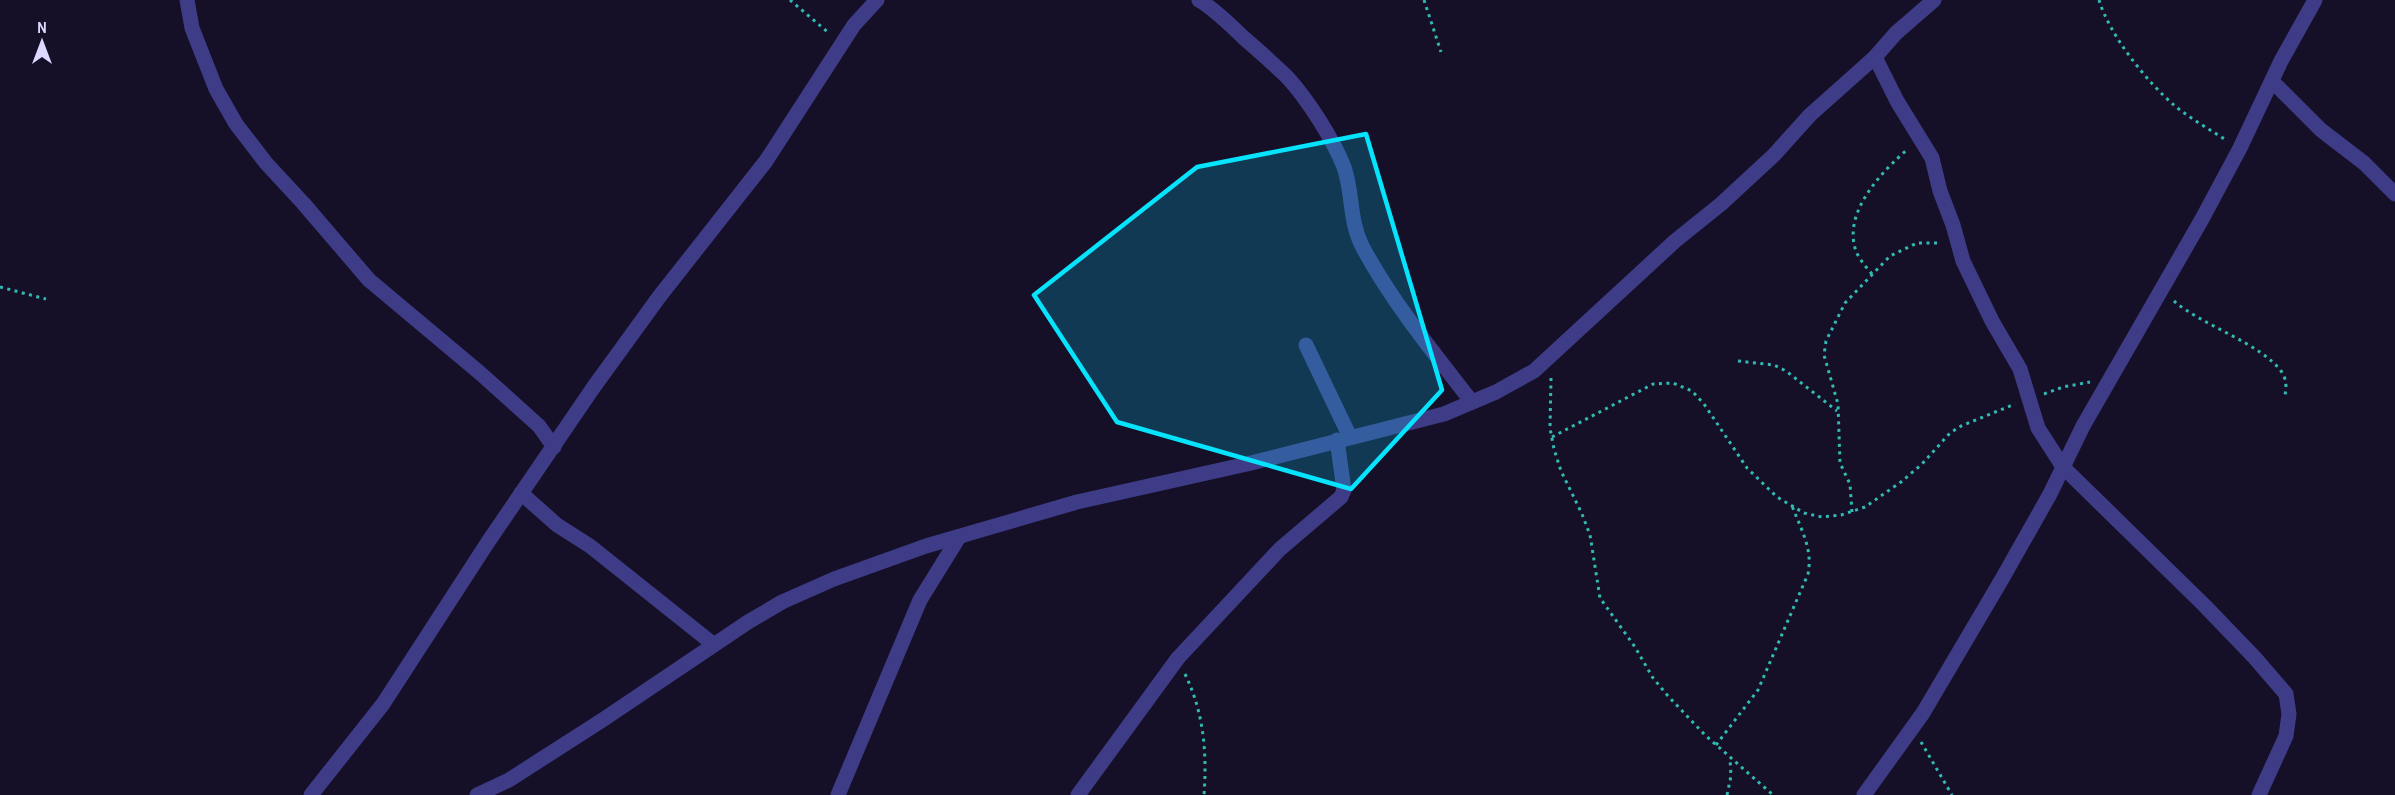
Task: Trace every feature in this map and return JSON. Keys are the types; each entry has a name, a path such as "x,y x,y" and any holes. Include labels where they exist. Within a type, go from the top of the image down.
{"street":[{"path":"187,0 192,28 216,89 236,124 266,164 369,280 539,426 554,447"},
{"path":"311,795 383,704 521,493 658,297 766,161 854,25 877,0"},
{"path":"1199,0 1214,10 1288,79 1306,101 1344,167 1352,195 1351,211 1362,245 1410,321 1472,402"},
{"path":"477,795 509,780 604,719 713,644 783,602 834,579 926,546 1077,502 1236,467 1444,414 1496,392 1534,370 1551,356 1675,241 1721,204 1774,155 1810,115 1934,0"},
{"path":"1864,795 1913,728 1959,653 2050,494 2083,426 2240,148 2271,81 2316,0"},
{"path":"1875,57 1932,158 1940,191 1953,225 1956,243 1971,280 2020,369 2040,432 2063,466 2205,606 2286,694 2289,714 2286,736 2259,795"},
{"path":"2271,81 2320,130 2364,164 2395,194"},
{"path":"1078,795 1178,658 1280,549 1341,497 1344,490 1344,439 1306,345"},
{"path":"521,493 557,525 590,546 713,644"},
{"path":"838,795 920,600 959,537"},
{"path":"503,795 509,780"}],"path":[{"path":"790,0 842,43"},
{"path":"1424,0 1441,52"},
{"path":"2099,0 2121,42 2158,90 2177,107 2240,148"},
{"path":"1872,274 1856,252 1854,238 1857,215 1867,192 1919,137"},
{"path":"1852,512 1850,484 1840,463 1838,412 1835,390 1824,355 1826,341 1845,303 1890,256 1917,243 1956,243"},
{"path":"0,287 46,299"},
{"path":"2163,288 2170,298 2184,310 2244,342 2273,363 2282,372 2286,383 2284,398"},
{"path":"1551,356 1551,438 1561,471 1590,535 1600,598 1635,647 1653,678 1730,759 1773,795"},
{"path":"1738,362 1774,364 1838,412"},
{"path":"1551,438 1653,384 1673,383 1692,391 1704,404 1747,468 1777,497 1804,513 1822,517 1852,512 1865,507 1922,464 1941,441 1955,429 2070,385 2110,381"},
{"path":"1716,745 1758,690 1808,574 1809,551 1792,506"},
{"path":"1178,658 1192,688 1199,711 1205,746 1204,795"},
{"path":"1913,728 1952,795"},
{"path":"1726,795 1731,776 1730,759"}],"highlighted area":[{"path":"1366,134 1442,390 1351,489 1117,422 1034,295 1197,167"}]}
